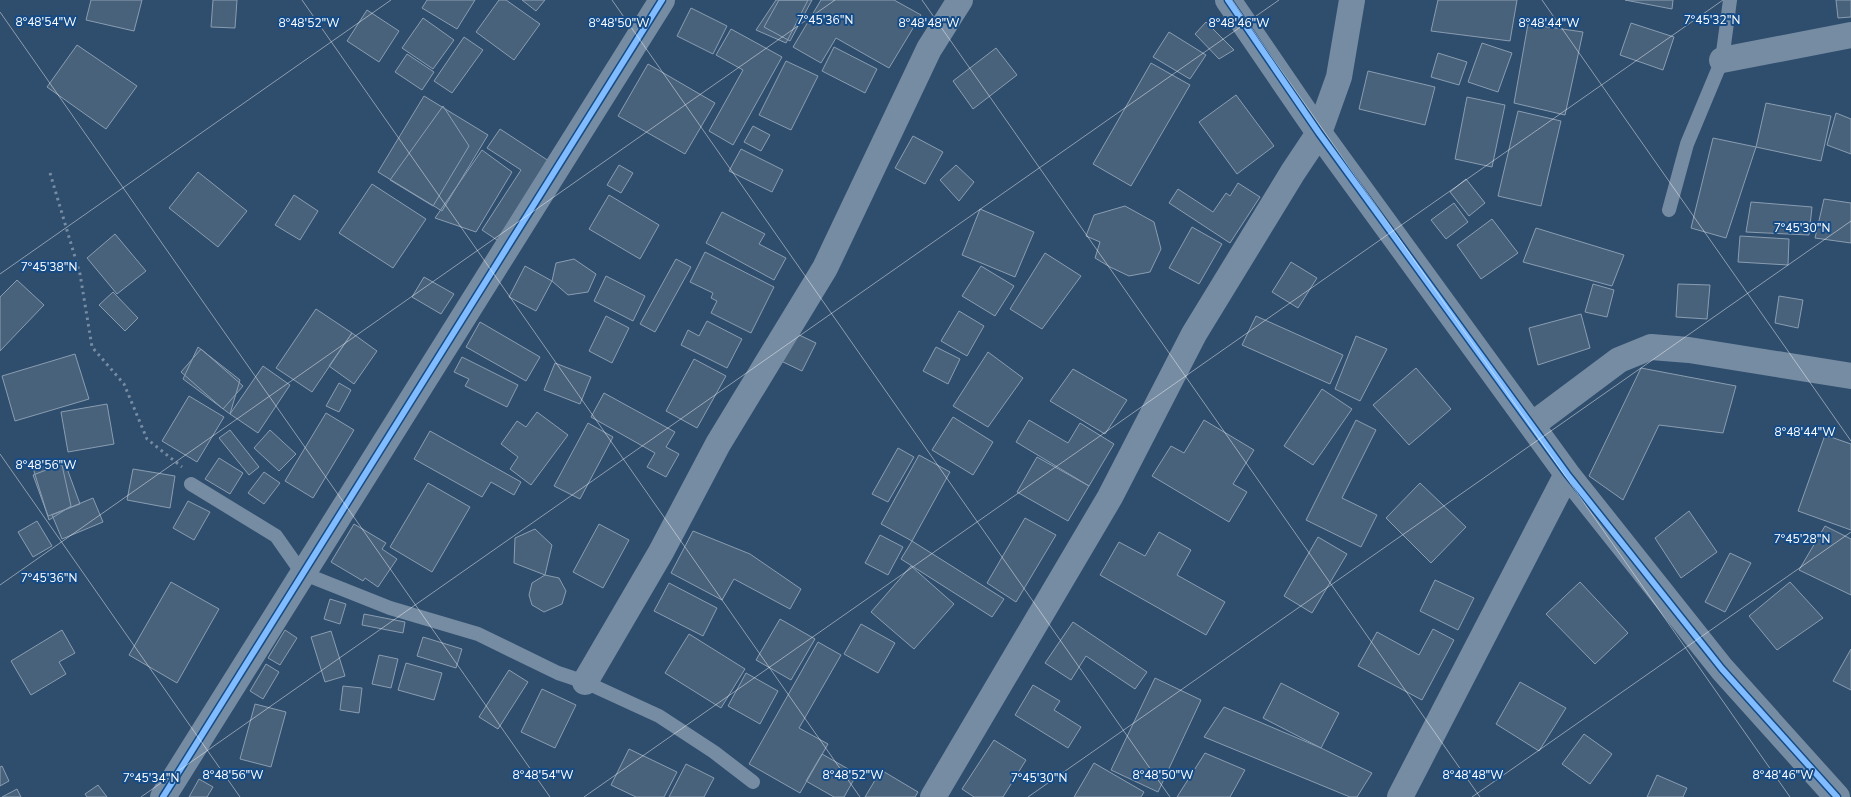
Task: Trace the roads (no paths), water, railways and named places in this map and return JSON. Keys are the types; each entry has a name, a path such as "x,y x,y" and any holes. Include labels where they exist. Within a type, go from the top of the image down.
{"street":[{"path":"163,797 662,0"},
{"path":"585,682 661,552 718,444 825,268 929,49 960,0"},
{"path":"1228,0 1319,133 1567,474 1722,669 1837,797"},
{"path":"933,797 1110,497 1194,334 1319,133 1339,77 1352,0"},
{"path":"1722,60 1851,35"},
{"path":"1532,425 1619,360 1651,347 1689,350 1851,376"},
{"path":"1400,797 1567,474"}],"lane":[{"path":"1669,210 1687,144 1722,60 1730,0"},
{"path":"191,484 276,536 302,573 390,608 478,634 558,673 585,682 659,716 714,752 753,782"}]}
